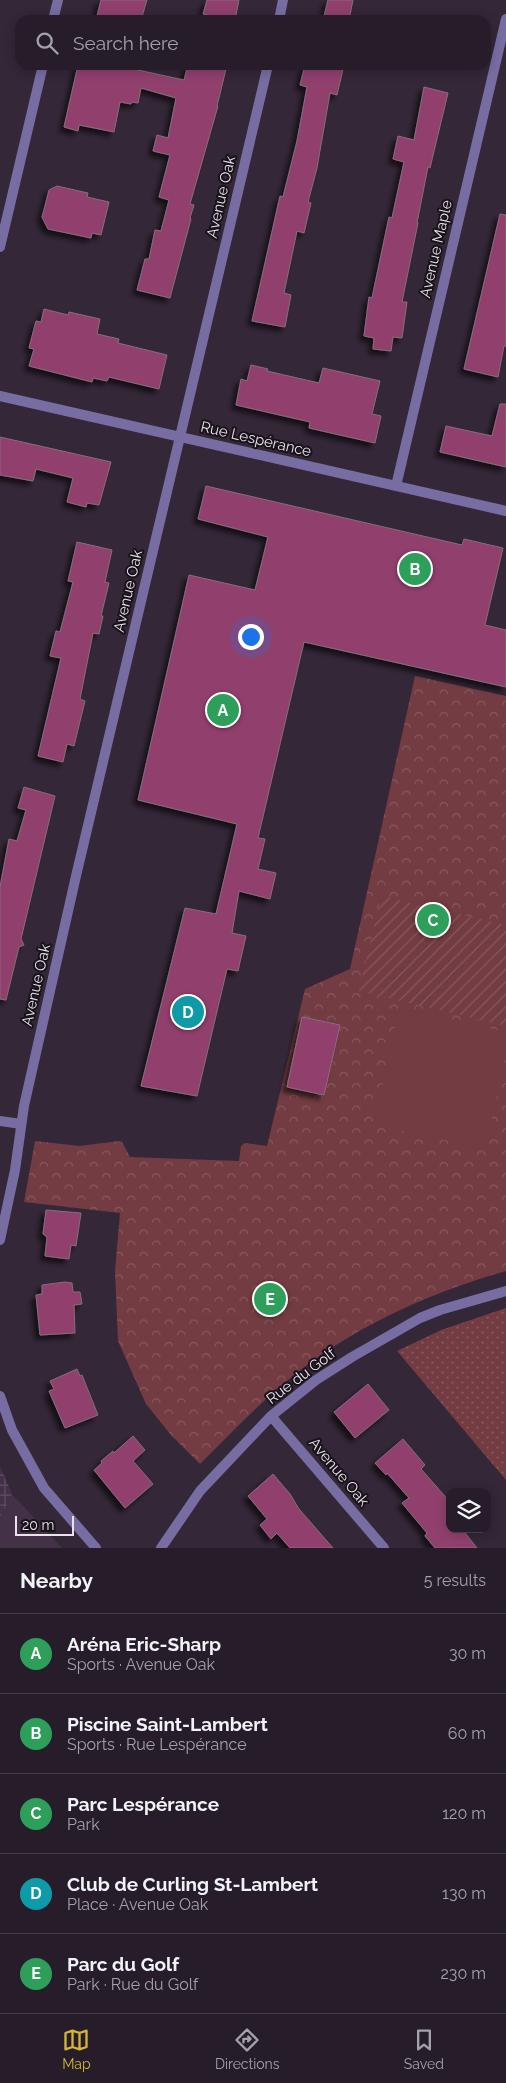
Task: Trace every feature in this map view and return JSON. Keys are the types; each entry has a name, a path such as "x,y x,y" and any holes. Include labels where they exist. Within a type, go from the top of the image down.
{"street":[{"path":"54,15 58,0"},
{"path":"280,15 284,0"},
{"name":"Avenue Maple","path":"396,486 506,19"},
{"path":"0,247 42,70"},
{"name":"Avenue Oak","path":"0,1240 15,1170 21,1124 76,876 267,70"},
{"name":"Rue Lespérance","path":"0,396 506,511"},
{"path":"0,1121 21,1124"},
{"name":"Rue du Golf","path":"161,1548 200,1491 271,1416 316,1380 420,1318 440,1310 506,1291"},
{"path":"0,1396 12,1430 44,1488 96,1548"},
{"name":"Avenue Oak","path":"271,1416 384,1548"}],"shaded area":[{"path":"0,1466 12,1494 0,1518"},
{"path":"12,1494 62,1548 0,1548 0,1518"}],"green space":[{"path":"415,676 506,696 506,1271 479,1279 400,1310 326,1351 276,1390 200,1464 171,1435 146,1404 118,1341 115,1271 120,1213 24,1202 35,1141 79,1146 119,1141 122,1142 130,1157 239,1161 241,1146 245,1143 267,1146 305,989 350,969"},
{"path":"381,896 506,925 506,1026 359,991"},
{"path":"399,1008 506,1032 506,1054 485,1149 374,1124"},
{"path":"506,1308 506,1480 397,1351 441,1330"}],"building":[{"path":"101,0 147,0 142,15 97,15"},
{"path":"207,0 239,0 236,15 203,14"},
{"path":"328,0 353,0 350,15 324,15"},
{"path":"77,70 138,70 184,80 187,70 226,70 218,106 190,204 194,205 170,298 137,290 145,259 149,259 155,230 161,231 169,200 159,197 170,155 153,151 157,135 168,138 176,98 141,88 138,103 120,102 114,132 79,125 78,131 64,127"},
{"path":"304,70 343,70 337,95 330,93 317,168 308,202 311,203 304,233 297,231 284,293 291,295 285,327 252,321 280,196 283,197 297,141 307,87 300,85"},
{"path":"424,87 448,93 430,168 428,167 402,302 407,302 402,338 393,337 391,351 373,349 374,338 364,336 369,297 372,298 389,217 392,218 404,162 393,159 398,136 414,140"},
{"path":"57,186 88,193 87,197 109,202 101,235 92,233 91,238 48,229 42,217 49,190"},
{"path":"500,214 506,215 506,346 504,346 498,377 464,369"},
{"path":"44,309 68,315 69,312 100,319 97,334 119,339 118,343 167,355 159,389 109,377 107,381 93,378 92,382 29,366 34,349 29,348 36,321 41,322"},
{"path":"251,365 268,369 267,371 319,383 323,368 380,381 372,414 381,416 375,443 309,428 310,422 236,405 241,379 247,381"},
{"path":"500,404 506,404 506,467 440,452 446,426 492,436"},
{"path":"0,437 111,462 99,505 87,503 86,507 67,502 73,478 36,469 33,481 0,475"},
{"path":"206,486 462,545 464,539 503,548 485,625 506,630 506,687 304,642 258,838 265,839 258,869 276,873 270,899 239,891 232,933 246,936 238,971 227,969 197,1096 141,1086 185,908 216,914 237,824 138,800 189,575 255,590 268,537 198,519"},
{"path":"77,542 112,550 105,582 109,583 101,616 103,616 99,634 93,633 80,699 85,701 74,746 67,744 63,762 38,756 61,658 50,656 56,631 60,632 73,582 68,581"},
{"path":"24,787 55,796 21,939 24,945 19,947 6,1000 0,999 0,887 9,839 17,841 26,810 18,808"},
{"path":"302,1017 340,1025 324,1095 287,1087"},
{"path":"46,1210 81,1213 76,1246 71,1245 69,1259 45,1256 47,1237 43,1234"},
{"path":"72,1283 73,1292 80,1292 82,1304 74,1305 75,1333 40,1335 36,1295 42,1294 42,1285"},
{"path":"77,1369 80,1376 82,1375 98,1415 65,1428 49,1391 54,1389 50,1381"},
{"path":"368,1384 389,1410 355,1438 334,1412"},
{"path":"133,1436 145,1450 133,1461 153,1484 125,1508 94,1470 102,1463 101,1461 113,1451 114,1453"},
{"path":"403,1439 425,1465 421,1469 446,1497 446,1533 465,1533 477,1548 435,1548 425,1536 427,1533 402,1503 409,1498 387,1473 386,1475 375,1463"},
{"path":"273,1474 290,1494 299,1509 333,1548 290,1548 277,1533 271,1539 260,1525 267,1519 248,1496"}],"place":[{"name":"Piscine Saint-Lambert","path":"415,569"},
{"name":"Aréna Eric-Sharp","path":"223,710"},
{"name":"Parc Lespérance","path":"433,920"},
{"name":"Club de Curling St-Lambert","path":"188,1012"},
{"name":"Parc du Golf","path":"270,1299"}]}
